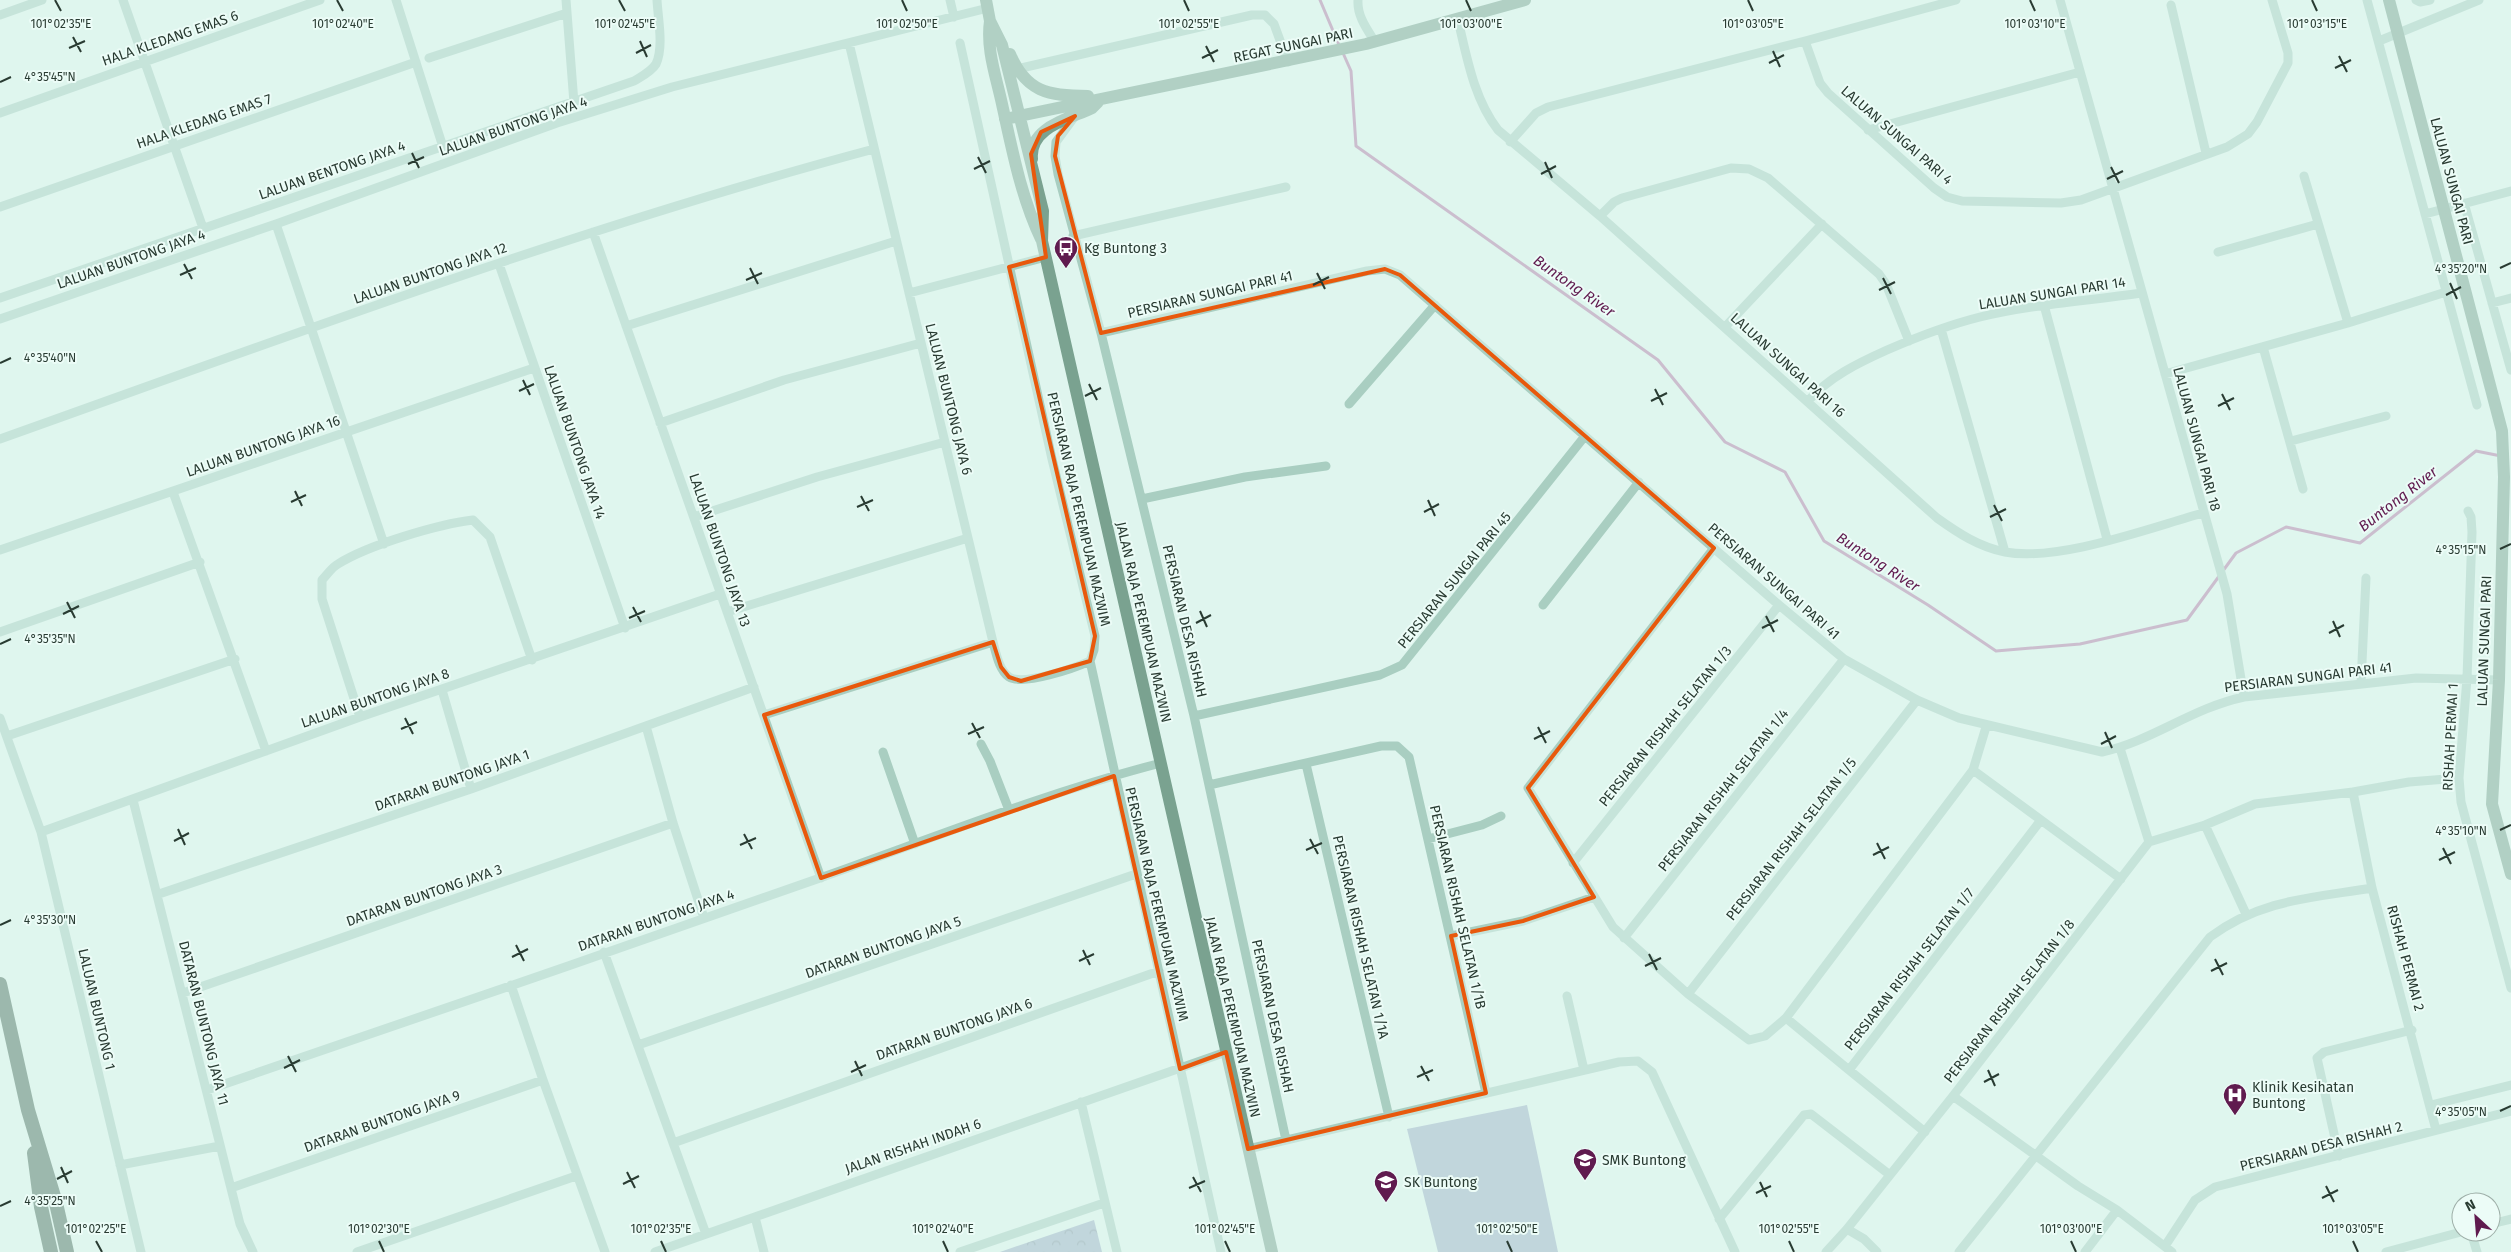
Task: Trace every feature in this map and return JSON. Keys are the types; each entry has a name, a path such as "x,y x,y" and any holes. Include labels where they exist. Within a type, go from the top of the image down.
{"highway":[{"path":"0,984 28,1110 56,1204 67,1252"},
{"path":"28,1110 41,1207 51,1252"}],"main road":[{"name":"REGAT SUNGAI PARI","path":"1006,119 1320,55 1458,20 1524,0"},
{"name":"LALUAN SUNGAI PARI","path":"2388,0 2502,431 2504,478 2499,680 2492,804 2511,874"},
{"name":"JALAN RAJA PEREMPUAN MAZWIN","path":"987,4 990,21 998,35 1042,211 1042,242 1272,1252"},
{"path":"990,21 989,46 1006,119 1029,215 1042,242"},
{"path":"998,35 1007,46 1016,69 1037,89 1053,95 1102,98"},
{"path":"1033,177 1031,154 1041,132 1092,108 1102,98"}],"street":[{"path":"0,15 42,0"},
{"path":"123,0 203,228"},
{"name":"HALA KLEDANG EMAS 6","path":"0,113 320,0"},
{"path":"396,0 443,147"},
{"path":"566,0 574,103"},
{"name":"LALUAN BENTONG JAYA 4","path":"0,298 634,81 649,72 656,64 659,51 657,0"},
{"path":"950,0 954,17"},
{"path":"1358,0 1357,8 1371,43"},
{"path":"1510,142 1530,118 1548,107 1805,42 1956,0"},
{"name":"LALUAN SUNGAI PARI 18","path":"2060,0 2202,513 2227,594 2244,698"},
{"name":"LALUAN SUNGAI PARI 4","path":"1805,42 1820,83 1868,130 1934,188 1947,197 1962,201 2061,203 2081,200 2113,190 2206,153 2226,147 2248,134 2257,122 2284,72 2288,53 2272,0"},
{"path":"2366,0 2477,405"},
{"path":"2416,0 2420,2 2430,0"},
{"path":"2379,42 2479,0"},
{"name":"LALUAN BUNTONG JAYA 4","path":"0,319 276,224 557,123 672,88 954,17 987,4"},
{"path":"2171,5 2206,153"},
{"path":"429,58 567,13"},
{"path":"1016,69 1252,15 1265,15 1274,24 1288,62"},
{"name":"LALUAN SUNGAI PARI 16","path":"1458,20 1471,73 1482,104 1488,117 1510,142 1600,216 1937,518 1962,536 2005,552 2036,553 2067,550 2202,513"},
{"name":"LALUAN BUNTONG JAYA 6","path":"849,43 993,642 1001,668 1009,677 1021,681 1090,661"},
{"name":"PERSIARAN RAJA PEREMPUAN MAZWIM","path":"960,43 1008,267 1095,636 1094,650 1090,661 1221,1252"},
{"name":"HALA KLEDANG EMAS 7","path":"0,206 416,62"},
{"path":"1868,130 2080,72"},
{"name":"PERSIARAN DESA RISHAH","path":"1075,116 1058,136 1055,149 1058,174 1073,236 1101,333 1194,716 1286,1140"},
{"name":"LALUAN BUNTONG JAYA 12","path":"0,439 311,328 593,232 734,188 874,149"},
{"path":"1600,216 1614,202 1622,198 1731,168 1749,169 1768,178 1879,274 1886,284 1909,341"},
{"path":"2304,176 2348,323"},
{"path":"1073,236 1286,187"},
{"path":"2425,214 2511,191"},
{"path":"2464,204 2511,370"},
{"path":"276,224 384,544"},
{"path":"1725,327 1822,224"},
{"path":"2218,252 2318,224"},
{"name":"LALUAN BUNTONG JAYA 13","path":"593,232 821,878"},
{"path":"626,326 896,241"},
{"path":"909,294 1046,257"},
{"name":"LALUAN BUNTONG JAYA 14","path":"499,264 626,628"},
{"name":"PERSIARAN SUNGAI PARI 41","path":"1101,333 1385,269 1400,275 1778,605 1844,659 1917,700 1959,718 1986,726 2083,750 2102,752 2120,748 2220,702 2362,683 2416,678 2499,680"},
{"path":"2165,374 2348,323 2446,292"},
{"name":"LALUAN SUNGAI PARI 14","path":"1808,401 1837,376 1909,341 1941,329 1979,317 2044,305 2141,293"},
{"path":"2492,303 2511,298"},
{"path":"1349,404 1435,304"},
{"path":"2044,305 2107,539"},
{"path":"1941,329 2005,552"},
{"path":"660,423 784,380 921,343"},
{"path":"2263,346 2303,489"},
{"name":"LALUAN BUNTONG JAYA 16","path":"0,550 534,368"},
{"path":"2291,441 2386,416"},
{"name":"PERSIARAN SUNGAI PARI 45","path":"1194,716 1380,675 1402,665 1585,436"},
{"path":"694,518 818,476 945,442"},
{"path":"1142,498 1245,477 1326,466"},
{"path":"1543,605 1638,482"},
{"path":"173,492 235,659 266,751"},
{"name":"RISHAH PERMAI 1","path":"2468,511 2471,517 2472,532 2467,678 2459,778 2462,802 2511,988"},
{"path":"360,717 322,599 322,580 337,564 384,544 452,522 473,520 490,537 532,660"},
{"path":"727,612 968,538"},
{"path":"1714,548 1528,788 1613,927 1688,994 1749,1040 1765,1036 1786,1018 1973,770 1986,726"},
{"path":"0,632 200,562"},
{"path":"2362,683 2366,578"},
{"name":"LALUAN BUNTONG JAYA 8","path":"41,832 360,717 626,628 720,594"},
{"name":"PERSIARAN RISHAH SELATAN 1/3","path":"1573,863 1778,605"},
{"path":"764,715 993,642"},
{"path":"7,736 235,659"},
{"name":"PERSIARAN RISHAH SELATAN 1/4","path":"1624,938 1844,659"},
{"name":"DATARAN BUNTONG JAYA 1","path":"159,894 471,789 754,687"},
{"path":"442,690 471,789"},
{"name":"PERSIARAN RISHAH SELATAN 1/5","path":"1688,994 1917,700"},
{"name":"LALUAN BUNTONG 1","path":"0,718 41,832 140,1252"},
{"path":"646,726 673,823 704,918"},
{"path":"981,744 990,761 1009,810"},
{"name":"PERSIARAN RISHAH SELATAN 1/1B","path":"1306,764 1382,746 1397,746 1409,757 1486,1093"},
{"path":"2120,748 2149,842 2205,825 2255,804 2353,792 2408,782 2459,778"},
{"path":"883,752 915,844"},
{"name":"DATARAN BUNTONG JAYA 4","path":"207,1090 821,878 1009,810 1161,763"},
{"path":"1209,785 1306,764"},
{"name":"PERSIARAN RISHAH SELATAN 1/1A","path":"1306,764 1389,1117"},
{"path":"1973,770 2121,879"},
{"name":"RISHAH PERMAI 2","path":"2353,792 2372,888 2412,1030 2436,1130"},
{"name":"DATARAN BUNTONG JAYA 11","path":"133,800 159,894 240,1224 252,1252"},
{"path":"1428,839 1482,825 1501,816"},
{"name":"PERSIARAN RISHAH SELATAN 1/7","path":"1786,1018 1849,1070 2041,820"},
{"name":"DATARAN BUNTONG JAYA 3","path":"183,993 673,823"},
{"path":"2205,825 2246,914"},
{"name":"PERSIARAN RISHAH SELATAN 1/8","path":"1826,1252 1847,1229 1925,1132 2149,842"},
{"name":"DATARAN BUNTONG JAYA 5","path":"638,1046 1136,874"},
{"path":"1959,1252 2210,937 2246,914 2269,905 2372,888"},
{"path":"1451,936 1523,921 1594,897"},
{"path":"604,952 706,1234"},
{"name":"DATARAN BUNTONG JAYA 6","path":"673,1143 1159,971"},
{"path":"511,985 576,1176 605,1252"},
{"path":"1567,996 1584,1070"},
{"path":"2339,1156 2317,1058 2324,1052 2412,1030"},
{"name":"JALAN RISHAH INDAH 6","path":"656,1252 1226,1052"},
{"path":"1248,1149 1618,1062 1638,1062 1652,1072 1735,1252"},
{"path":"1849,1070 1925,1132"},
{"name":"DATARAN BUNTONG JAYA 9","path":"231,1188 543,1080"},
{"path":"2431,1105 2511,1085"},
{"path":"1953,1096 2078,1186 2116,1210 2168,1249"},
{"path":"1081,1102 1117,1252"},
{"name":"PERSIARAN DESA RISHAH 2","path":"2168,1249 2195,1200 2215,1187 2511,1111"},
{"path":"1719,1220 1804,1115 1811,1114 1890,1176"},
{"path":"120,1166 220,1146"},
{"path":"357,1252 576,1176"},
{"path":"960,1252 1104,1203"},
{"path":"2085,1252 2116,1210"},
{"path":"754,1217 764,1252"},
{"path":"1847,1229 1864,1239 1877,1252"},
{"path":"2386,1252 2451,1235"}],"highlighted area":[{"path":"1075,116 1058,136 1055,156 1101,333 1385,269 1400,275 1714,548 1528,788 1594,897 1523,921 1451,936 1486,1093 1248,1149 1226,1052 1180,1069 1114,776 821,878 764,715 993,642 1001,667 1009,677 1021,681 1090,661 1095,636 1009,267 1046,257 1031,154 1041,132"}],"green space":[{"path":"1527,1105 1558,1252 1438,1252 1407,1129"},
{"path":"1094,1220 1102,1252 1000,1252"}],"waterway":[{"name":"Buntong River","path":"1320,0 1339,45"},
{"name":"Buntong River","path":"1343,53 1351,71 1356,146 1658,360 1725,442 1785,472 1824,541 1928,605 1996,651 2080,644 2187,620 2236,553 2286,527 2360,543 2476,451 2501,456"}],"place":[{"name":"Kg Buntong 3","path":"1066,269"},
{"name":"Klinik Kesihatan Buntong","path":"2235,1116"},
{"name":"SMK Buntong","path":"1585,1181"},
{"name":"SK Buntong","path":"1386,1203"}]}
